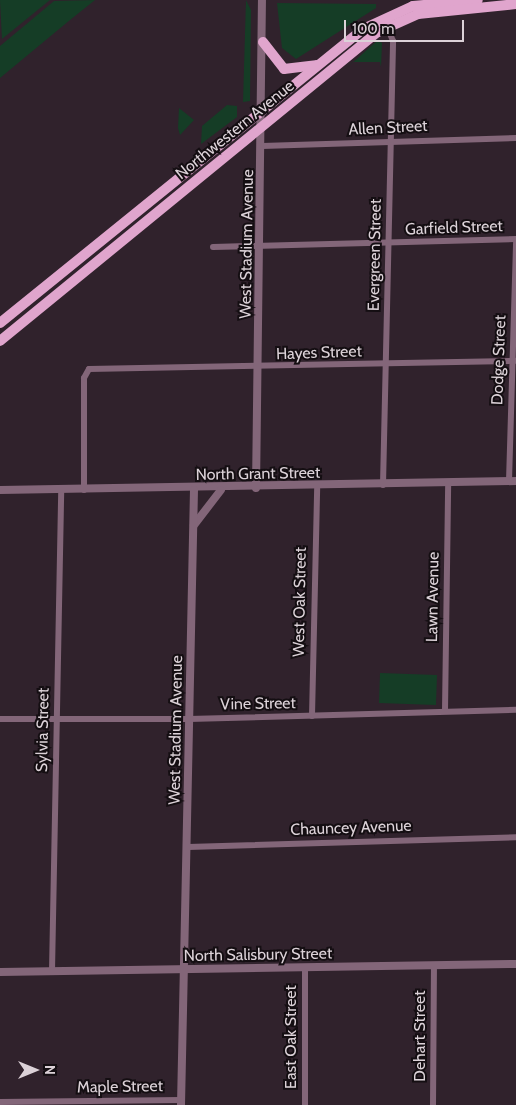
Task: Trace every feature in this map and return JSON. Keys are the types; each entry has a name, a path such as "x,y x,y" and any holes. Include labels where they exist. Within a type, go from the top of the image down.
{"main road":[{"name":"Northwestern Avenue","path":"0,323 363,29 399,10 426,3 478,0"},
{"name":"Northwestern Avenue","path":"510,0 516,3"},
{"name":"Northwestern Avenue","path":"0,341 387,26 427,12 516,3"},
{"path":"264,42 284,69 319,64"}],"street":[{"name":"West Stadium Avenue","path":"256,488 264,42 262,0"},
{"name":"Evergreen Street","path":"383,485 393,41 387,26"},
{"name":"Allen Street","path":"262,146 516,138"},
{"name":"Garfield Street","path":"213,247 388,244 516,239"},
{"name":"Dodge Street","path":"513,481 516,239"},
{"name":"Hayes Street","path":"84,490 84,374 92,368 258,369 514,361"},
{"name":"North Grant Street","path":"0,490 221,490 513,481"},
{"name":"Lawn Avenue","path":"445,711 448,483"},
{"name":"West Oak Street","path":"312,716 317,487"},
{"name":"Sylvia Street","path":"52,971 61,490"},
{"name":"West Stadium Avenue","path":"181,1102 183,970 188,847 194,490"},
{"path":"194,527 221,490"},
{"name":"Vine Street","path":"0,719 189,719 516,710"},
{"name":"Chauncey Avenue","path":"188,847 516,837"},
{"name":"North Salisbury Street","path":"0,972 434,967 516,964"},
{"name":"Dehart Street","path":"433,1105 434,967"},
{"name":"East Oak Street","path":"305,968 305,1105"},
{"name":"Maple Street","path":"0,1102 181,1102"}],"green space":[{"path":"0,0 50,0 2,39"},
{"path":"95,0 0,78 0,46 54,1"},
{"path":"246,0 251,10 250,101 243,102"},
{"path":"277,3 376,4 376,8 296,59 282,48"},
{"path":"378,40 382,43 381,67 380,62 353,62"},
{"path":"227,105 237,106 237,117 201,144 202,126"},
{"path":"179,108 194,120 180,135 178,128"},
{"path":"380,673 437,675 436,705 379,703"}]}
